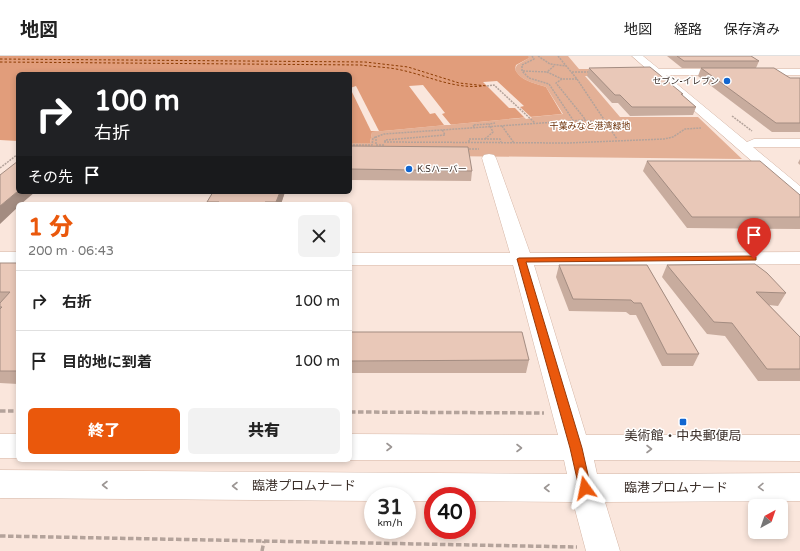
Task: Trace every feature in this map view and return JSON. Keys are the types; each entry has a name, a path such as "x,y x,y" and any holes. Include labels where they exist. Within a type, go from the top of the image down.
{"street":[{"path":"638,56 800,194"},
{"path":"649,56 753,138 800,181"},
{"path":"656,72 800,72"},
{"path":"753,138 800,143"},
{"path":"484,153 522,259 576,448 585,488 602,549"},
{"path":"0,258 16,258"},
{"path":"352,259 800,258"},
{"path":"0,446 16,446"},
{"path":"352,447 800,448"},
{"name":"臨港プロムナード","path":"0,484 585,488 800,487"}],"path":[{"path":"532,56 534,59 522,65 522,71 529,78 549,84 574,121"},
{"path":"538,56 542,61 555,66 566,66"},
{"path":"558,56 576,79 617,140"},
{"path":"547,72 555,66"},
{"path":"522,71 547,72 562,79 576,79"},
{"path":"571,72 595,72"},
{"path":"562,79 556,83 585,120"},
{"path":"487,86 494,85 535,123"},
{"path":"730,114 753,138"},
{"path":"474,126 501,126 585,120 606,124"},
{"path":"352,146 372,145 373,138 384,134 495,123"},
{"path":"485,140 493,132 489,124"},
{"path":"501,126 514,143"},
{"path":"469,141 567,144 617,140 664,139 673,137 685,129 706,128"},
{"path":"384,142 385,140 445,135 442,129"},
{"path":"376,137 376,145 384,145"},
{"path":"384,142 500,139 501,143"},
{"path":"352,146 384,148 384,142"},
{"path":"463,148 484,153"},
{"path":"0,168 16,156"},
{"path":"0,410 16,411"},
{"path":"352,412 566,413"},
{"path":"0,536 602,549"},
{"path":"262,551 264,541"}],"green space":[{"name":"千葉みなと港湾緑地","path":"527,56 568,56 579,69 643,69 651,76 585,76 620,117 698,117 742,159 352,155 352,143 370,143 372,132 563,114 546,87 528,81 517,73 515,69 517,65 529,58"}],"shaded area":[{"path":"0,56 528,56 529,58 516,65 515,69 517,73 528,81 546,87 562,114 372,132 370,143 352,143 352,72 16,72 16,141 0,140"}],"pier":[{"path":"497,81 524,106 520,107 532,118 526,119 515,108 509,108 483,82"},
{"path":"423,85 445,113 442,114 451,125 444,125 435,113 430,114 409,86"},
{"path":"356,86 379,131 371,131 352,92 352,87"}],"building":[{"path":"677,56 751,56 759,61 684,61"},
{"path":"650,67 683,94 681,94 696,107 632,107 620,95 615,95 589,68"},
{"path":"701,68 774,68 790,78 800,78 800,123 776,123"},
{"path":"352,146 468,147 472,171 352,169"},
{"path":"647,161 760,161 800,195 800,217 692,217"},
{"path":"16,163 16,193 0,206 0,175"},
{"path":"212,194 279,194 276,202 207,202"},
{"path":"0,263 16,263 16,371 0,371 0,309 2,307 0,307 0,303 10,292 0,292"},
{"path":"755,264 767,273 786,293 756,292 800,337 800,369 767,369 732,323 714,322 667,265"},
{"path":"559,265 647,265 699,354 667,354 641,303 634,303 631,300 573,299"},
{"path":"352,332 522,332 529,360 352,361"}],"ferry route":[{"path":"0,59 365,62 408,67 459,83 487,86"},
{"path":"0,62 361,65 401,70 461,86 482,86"}],"place":[{"name":"セブン-イレブン","path":"727,81"},
{"name":"K.Sハーバー","path":"409,169"},
{"name":"美術館・中央郵便局","path":"683,422"}],"route":[{"path":"585,488 576,448 522,259 754,259"}]}
